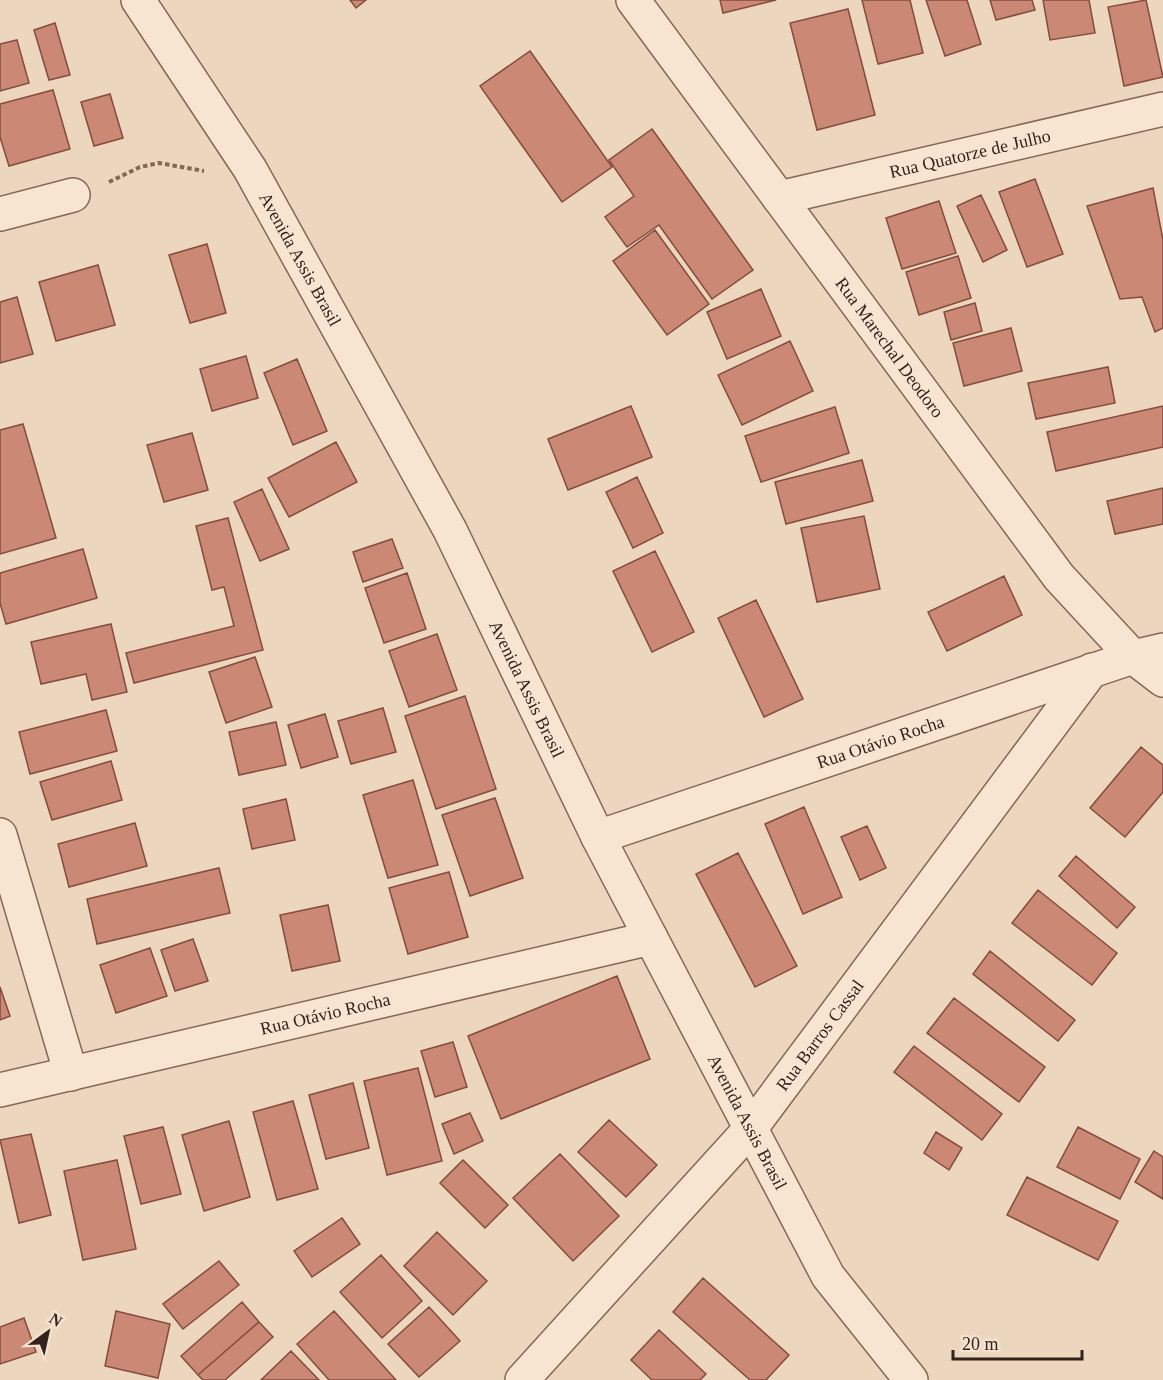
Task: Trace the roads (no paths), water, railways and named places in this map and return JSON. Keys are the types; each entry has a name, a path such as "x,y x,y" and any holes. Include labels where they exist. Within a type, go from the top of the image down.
{"street":[{"name":"Avenida Assis Brasil","path":"138,0 250,169 450,530 598,837 828,1276 911,1380"},
{"name":"Rua Marechal Deodoro","path":"633,0 1059,577 1148,653 1163,680"},
{"name":"Rua Quatorze de Julho","path":"779,198 1163,109"},
{"path":"0,214 73,195"},
{"name":"Rua Otávio Rocha","path":"598,837 1148,653"},
{"name":"Rua Barros Cassal","path":"522,1380 751,1128 1092,670"},
{"path":"0,835 71,1074"},
{"name":"Rua Otávio Rocha","path":"0,1090 651,938"}]}
